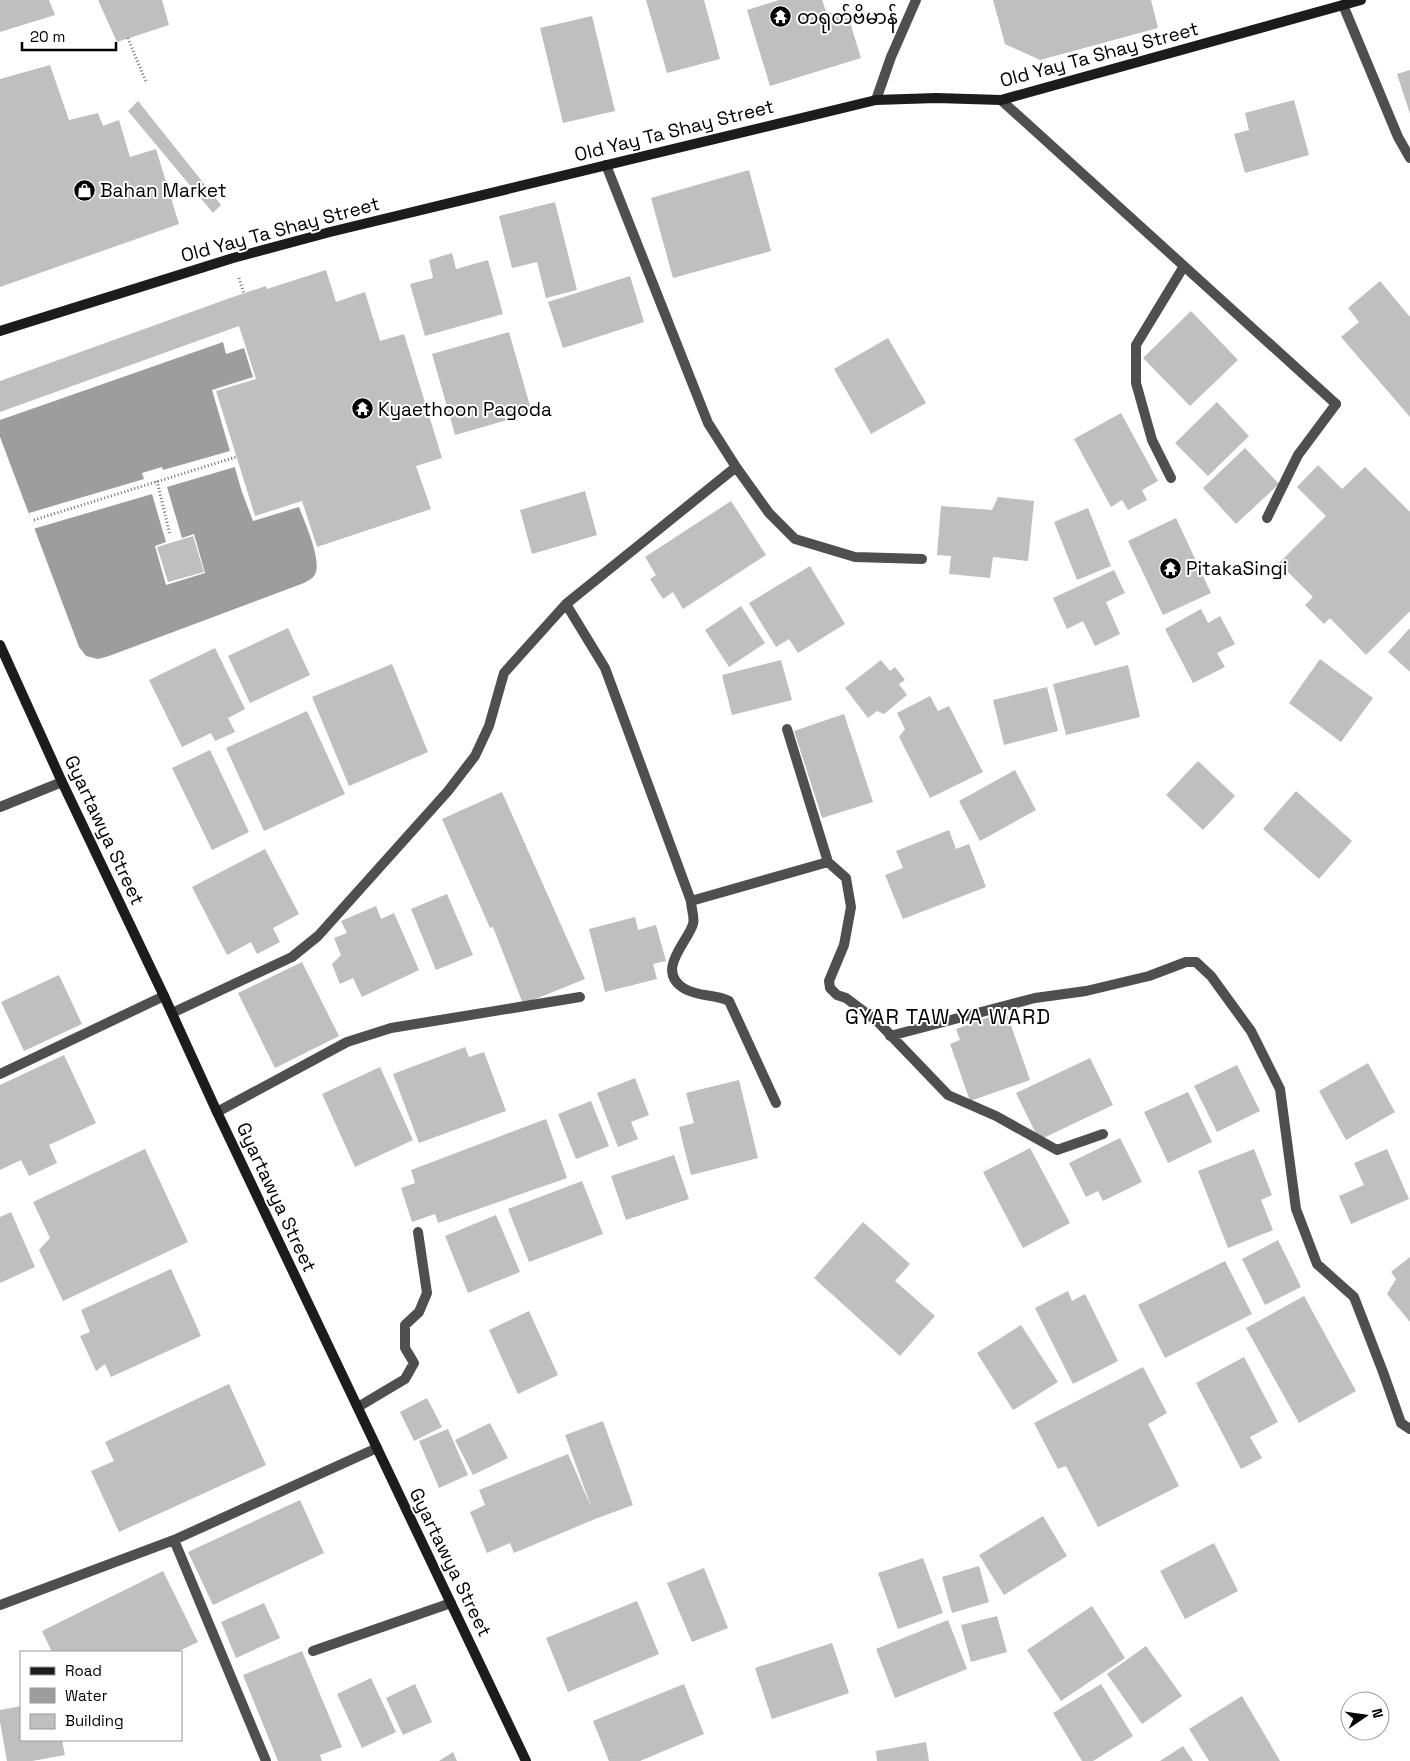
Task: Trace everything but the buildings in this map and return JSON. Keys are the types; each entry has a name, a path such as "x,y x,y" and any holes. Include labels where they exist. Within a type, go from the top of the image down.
{"main road":[{"name":"Old Yay Ta Shay Street","path":"0,331 264,249 330,232 876,100 936,98 1001,100 1361,0"},
{"name":"Gyartawya Street","path":"0,646 217,1112 526,1761"}],"street":[{"path":"876,100 891,57 916,0"},
{"path":"1343,5 1398,137 1410,158"},
{"path":"1001,100 1336,404 1298,455 1268,518"},
{"path":"606,165 708,423 769,514 795,539 855,557 922,559"},
{"path":"1171,478 1152,440 1136,383 1136,345 1184,266"},
{"path":"172,1013 292,957 318,936 448,791 475,756 489,726 504,674 566,604 736,467"},
{"path":"566,604 605,668 690,901 694,924 678,950 673,971 675,979 683,988 694,993 721,997 729,1001 776,1103"},
{"path":"788,728 828,862 846,878 851,908 844,945 828,980 830,988 870,1016 948,1095 996,1116 1057,1150 1104,1134"},
{"path":"0,807 62,782"},
{"path":"690,901 828,862"},
{"path":"890,1036 1035,998 1086,991 1149,976 1186,962 1196,962 1211,976 1251,1031 1280,1089 1296,1209 1317,1264 1354,1297 1401,1423 1410,1429"},
{"path":"0,1074 164,996"},
{"path":"217,1112 347,1042 365,1036 391,1028 580,997"},
{"path":"358,1407 406,1379 414,1363 405,1348 405,1325 419,1312 427,1293 418,1232"},
{"path":"0,1605 174,1540 377,1448"},
{"path":"174,1540 266,1761"},
{"path":"313,1651 451,1603"}],"path":[{"path":"128,38 146,82"},
{"path":"34,520 236,457"},
{"path":"156,482 170,535"}],"water":[{"path":"223,342 226,354 244,348 253,377 212,390 242,492 253,521 299,507 315,552 317,562 314,576 304,583 109,656 98,659 86,656 79,647 0,437 0,420"}],"pier":[{"path":"230,451 235,467 167,487 182,538 194,534 205,573 166,585 155,546 166,542 152,494 33,529 29,513 144,479 142,473 162,467 163,470"}],"place":[{"name":"တရုတ်ဗိမာန်","path":"781,17"},
{"name":"Bahan Market","path":"84,190"},
{"name":"Kyaethoon Pagoda","path":"362,409"},
{"name":"PitakaSingi","path":"1170,568"}],"district":[{"name":"GYAR TAW YA WARD","path":"948,1017"}]}
